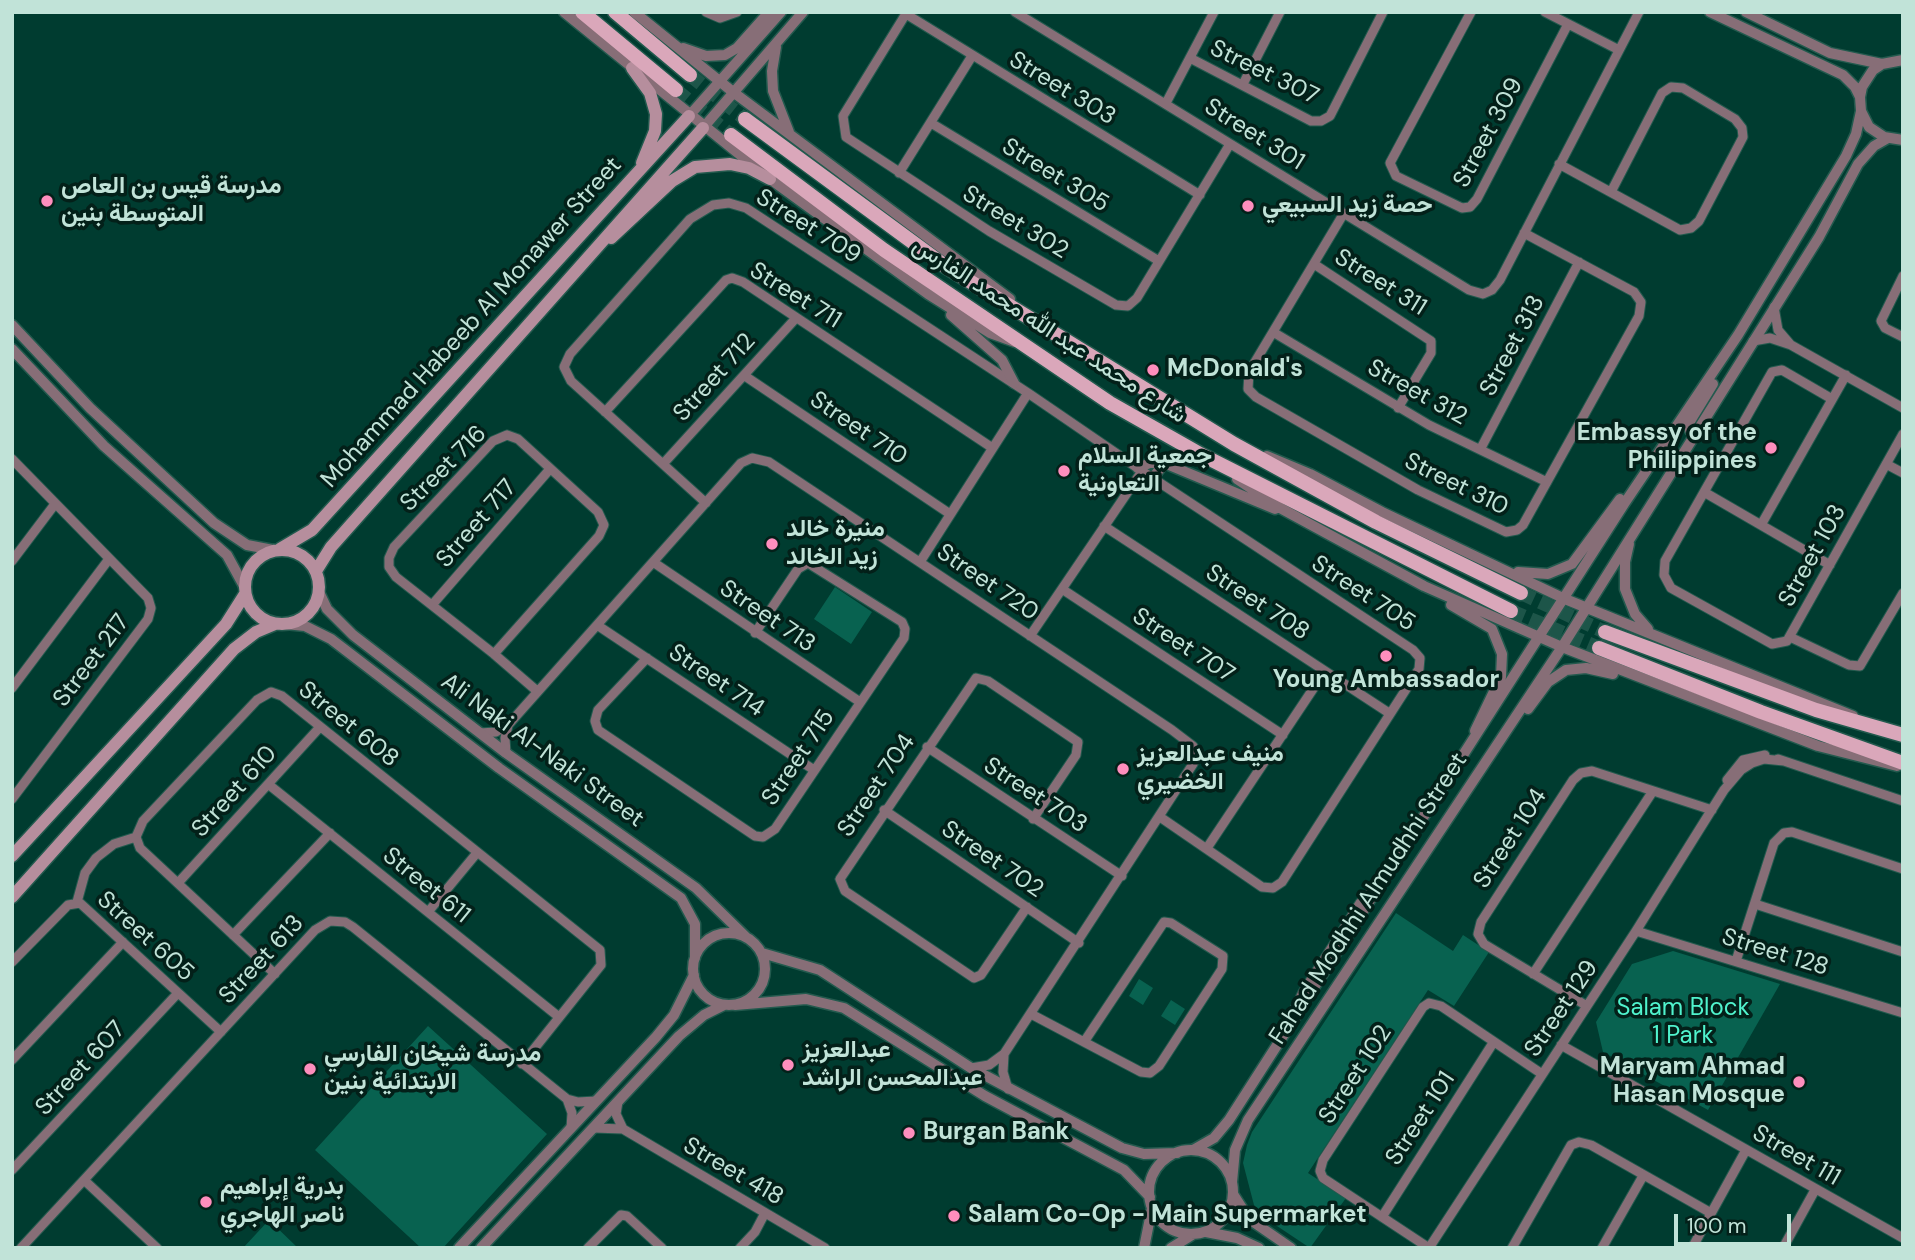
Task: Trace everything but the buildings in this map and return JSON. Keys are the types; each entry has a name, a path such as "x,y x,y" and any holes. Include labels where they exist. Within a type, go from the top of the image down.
{"main road":[{"path":"582,12 676,90"},
{"path":"615,12 690,75"},
{"path":"632,68 650,93 656,114 655,131 638,173"},
{"name":"Mohammad Habeeb Al Monawer Street","path":"276,550 312,530 689,116"},
{"name":"شارع محمد عبد الله محمد الفارس","path":"745,119 905,239 1245,450 1376,522 1521,593"},
{"name":"Mohammad Habeeb Al Monawer Street","path":"316,571 331,547 703,128"},
{"name":"شارع محمد عبد الله محمد الفارس","path":"731,135 884,250 1110,403 1200,454 1511,611"},
{"path":"593,250 625,228 672,181 695,167 730,164 770,178"},
{"path":"12,856 226,624 245,590 251,566 276,550 300,554 316,571 319,592 314,607 306,616 256,632 234,649 12,897"},
{"path":"245,590 254,612 280,624"},
{"path":"1605,632 1778,696 1903,735"},
{"path":"1599,648 1903,765"}],"street":[{"path":"564,12 703,128 928,294 997,337 1017,342"},
{"path":"634,12 733,93 1021,307 1036,322"},
{"path":"706,12 720,18 737,12"},
{"path":"673,44 706,56 726,55 737,48 769,12"},
{"path":"689,116 780,12"},
{"path":"703,128 803,12"},
{"name":"Street 301","path":"1015,12 1478,293 1488,292 1496,286 1639,12"},
{"path":"1166,103 1214,12"},
{"path":"1243,84 1280,12"},
{"name":"Street 307","path":"1190,58 1311,121 1321,121 1329,116 1383,12"},
{"name":"Street 309","path":"1471,12 1390,163 1396,176 1462,208 1475,202 1568,24"},
{"path":"1545,12 1619,50"},
{"path":"1710,12 1843,75 1855,87 1860,97"},
{"path":"1746,12 1830,53 1882,64 1903,60"},
{"name":"Street 303","path":"906,13 1199,195"},
{"name":"Street 302","path":"906,13 845,112 842,125 849,141 1116,305 1133,303 1230,144"},
{"path":"777,42 772,61 773,91 778,111 793,137"},
{"path":"899,173 972,56"},
{"path":"1695,432 1690,430 1689,423 1738,335 1846,156 1856,134 1861,111 1860,97 1866,78 1882,64"},
{"path":"1559,164 1680,230 1691,228 1699,221 1743,137 1742,128 1735,119 1683,88 1671,87 1662,93 1611,192"},
{"path":"1861,111 1869,127 1888,138 1903,140"},
{"name":"Street 305","path":"931,123 1159,261"},
{"name":"Fahad Modhhi Almudhhi Street","path":"1232,1188 1239,1140 1259,1103 1562,647 1819,237 1858,164 1874,146 1888,138"},
{"name":"Street 709","path":"706,503 566,375 565,361 690,219 713,205 729,203 746,208 1014,383 1140,469"},
{"name":"Street 310","path":"1344,213 1247,377 1251,394 1418,490 1467,516 1510,532 1523,525 1639,316 1641,302 1634,292 1524,233"},
{"name":"Street 313","path":"1480,449 1579,262"},
{"name":"Street 311","path":"1314,264 1425,334 1431,341 1431,353 1398,408"},
{"path":"1903,276 1881,321 1885,328 1903,337"},
{"name":"Street 711","path":"605,412 726,280 737,279 991,447"},
{"path":"928,294 1002,360 1014,383"},
{"path":"1774,307 1778,330 1791,345"},
{"name":"Street 712","path":"663,464 796,318"},
{"path":"12,326 90,408 214,523 247,545 276,550"},
{"name":"Street 312","path":"1273,331 1398,408 1547,482"},
{"path":"1503,569 1542,575 1561,570 1577,560 1626,490 1650,465 1738,335"},
{"path":"1753,341 1770,338 1791,345 1903,408"},
{"path":"12,349 104,446 220,548 245,590"},
{"path":"1790,637 1782,644 1772,644 1677,593 1667,582 1665,561 1774,370 1782,370 1832,398"},
{"path":"1761,526 1846,375"},
{"name":"Street 710","path":"745,376 950,514"},
{"path":"920,562 1028,393"},
{"name":"Street 103","path":"1903,434 1790,637 1849,665 1860,666 1903,593"},
{"name":"Street 716","path":"494,654 603,529 600,514 514,437 499,437 394,547 389,558 391,571 537,691"},
{"path":"1245,450 1310,474 1382,512 1586,608 1838,708 1861,722"},
{"path":"1200,454 1289,512 1435,592 1647,682 1818,746 1903,765"},
{"name":"Street 720","path":"509,724 741,463 762,458 920,562 1193,746 1196,751 1193,764 1160,817 1004,1054"},
{"name":"Street 217","path":"12,459 148,598 150,615 12,799"},
{"path":"1030,636 1140,469 1150,463 1164,463 1253,502 1289,512"},
{"path":"1153,478 1164,463"},
{"path":"1886,464 1903,473"},
{"name":"Fahad Modhhi Almudhhi Street","path":"1193,1150 1219,1133 1247,1092 1650,465"},
{"name":"Street 717","path":"432,605 550,469"},
{"name":"Street 705","path":"1140,469 1417,654 1419,669 1282,882 1273,888 1262,887 1160,817"},
{"path":"1704,492 1830,565"},
{"path":"12,561 55,504"},
{"name":"Street 708","path":"1104,526 1389,713"},
{"path":"1634,530 1625,562 1625,589 1635,614 1653,633"},
{"path":"12,688 109,559"},
{"name":"Street 713","path":"653,562 860,702"},
{"name":"Street 715","path":"647,658 598,710 595,721 598,730 755,836 763,837 775,829 904,638 905,629 902,622 816,566 803,563 755,633"},
{"name":"Street 707","path":"1062,589 1283,735"},
{"name":"Ali Naki Al-Naki Street","path":"319,592 327,609 345,628 506,753 696,888 747,938"},
{"path":"1435,592 1453,606 1487,625 1496,634 1501,649 1501,677 1479,719 1473,743"},
{"name":"Ali Naki Al-Naki Street","path":"280,624 304,626 331,639 499,768 681,898 695,924 695,958"},
{"name":"Street 714","path":"597,625 814,770"},
{"path":"1470,782 1497,751 1543,687 1560,673 1586,668 1647,682"},
{"path":"1207,848 1325,671"},
{"name":"Street 704","path":"1027,907 977,977 970,976 845,891 840,879 884,810 976,678 988,681 1076,738 1079,749 1076,755 1033,819"},
{"name":"Street 608","path":"135,837 143,821 263,694 278,694 602,953 601,965 522,1064"},
{"path":"480,733 496,732 509,724"},
{"path":"506,753 505,738 509,724"},
{"name":"Street 610","path":"178,883 320,727"},
{"name":"Street 703","path":"927,747 1122,876"},
{"name":"Street 129","path":"1429,1248 1636,931 1724,790 1734,767 1748,757 1766,755 1903,801"},
{"name":"Street 104","path":"1587,1006 1484,944 1478,929 1566,790 1578,774 1589,771 1712,810"},
{"name":"Street 611","path":"268,785 559,1017"},
{"path":"1533,974 1653,791"},
{"name":"Street 702","path":"884,810 1079,943"},
{"path":"1736,961 1774,843 1784,833 1791,832 1903,869"},
{"path":"233,935 330,833"},
{"path":"78,902 85,873 96,858 114,844 135,837 140,848 275,974"},
{"path":"428,912 477,854"},
{"name":"Street 605","path":"12,962 65,907 78,902 221,1032"},
{"path":"1755,904 1903,952"},
{"name":"Street 613","path":"22,1248 322,924 335,920 345,922 567,1099"},
{"path":"1031,1014 1084,1042 1141,1072 1154,1071 1222,969 1223,956 1171,923 1164,922 1084,1042"},
{"name":"Street 128","path":"1636,931 1903,1013"},
{"path":"463,1246 665,1026 694,975 695,958 707,941 716,936 737,934 747,938 762,953 820,970 971,1068 1092,1133 1133,1152 1177,1153 1193,1150 1214,1157 1222,1164 1249,1219 1291,1248"},
{"path":"12,1060 123,942"},
{"path":"481,1248 687,1028 729,1005 746,1002 762,986 765,975 762,953"},
{"path":"694,975 704,995 729,1005 806,999 835,1004 985,1096 1124,1170 1151,1202 1164,1224 1173,1230 1237,1238 1259,1248"},
{"name":"Street 607","path":"12,1170 178,993"},
{"name":"Street 102","path":"1429,1248 1323,1178 1320,1171 1323,1160 1423,1007 1429,1003 1441,1006 1542,1074"},
{"name":"Street 101","path":"1382,1217 1493,1042"},
{"name":"Street 111","path":"1561,1045 1903,1238"},
{"path":"971,1068 989,1065 1004,1054"},
{"path":"1004,1054 1003,1072 1008,1090"},
{"path":"1247,1092 1251,1101 1259,1103"},
{"path":"567,1099 578,1102 596,1101"},
{"path":"567,1099 572,1113 570,1128"},
{"path":"618,1102 617,1119 623,1129"},
{"name":"Street 418","path":"594,1128 623,1129 825,1248"},
{"path":"1082,1148 1091,1142 1092,1133"},
{"path":"1512,1248 1571,1145 1579,1142 1591,1145 1711,1213"},
{"path":"1692,1248 1746,1150"},
{"path":"1144,1248 1156,1170 1177,1153"},
{"path":"1602,1248 1643,1176"},
{"path":"84,1180 157,1248"},
{"path":"1171,1248 1221,1222 1231,1203 1232,1188"},
{"path":"1783,1248 1815,1190"},
{"path":"740,1248 755,1232 765,1213"},
{"path":"587,1248 621,1215 627,1216 662,1248"}],"green space":[{"path":"835,587 872,612 851,644 814,619"},
{"path":"1396,913 1453,951 1463,935 1489,952 1454,1006 1428,990 1308,1173 1346,1198 1310,1248 1262,1216 1254,1205 1243,1163 1247,1145 1252,1132"},
{"name":"Salam Block 1 Park","path":"1673,951 1780,984 1708,1110 1603,1052 1596,1022 1632,964"},
{"path":"1139,979 1153,988 1143,1005 1129,996"},
{"path":"1171,1000 1185,1009 1175,1025 1161,1016"},
{"path":"428,1026 547,1134 443,1248 421,1248 315,1150"},
{"path":"269,1220 298,1248 243,1248"}],"tunnel":[{"path":"690,75 745,119"},
{"path":"676,90 731,135"},
{"path":"1521,593 1605,632"},
{"path":"1511,611 1599,648"}],"place":[{"name":"مدرسة قيس بن العاص المتوسطة بنين","path":"47,201"},
{"name":"حصة زيد السبيعي","path":"1248,206"},
{"name":"McDonald's","path":"1153,370"},
{"name":"Embassy of the Philippines","path":"1771,448"},
{"name":"جمعية السلام التعاونية","path":"1064,471"},
{"name":"منيرة خالد زيد الخالد","path":"772,544"},
{"name":"Young Ambassador","path":"1386,656"},
{"name":"منيف عبدالعزيز الخضيري","path":"1123,769"},
{"name":"عبدالعزيز عبدالمحسن الراشد","path":"788,1065"},
{"name":"مدرسة شيخان الفارسي الابتدائية بنين","path":"310,1069"},
{"name":"Maryam Ahmad Hasan Mosque","path":"1799,1082"},
{"name":"Burgan Bank","path":"909,1133"},
{"name":"بدرية إبراهيم ناصر الهاجري","path":"206,1202"},
{"name":"Salam Co-Op - Main Supermarket","path":"954,1216"}]}
